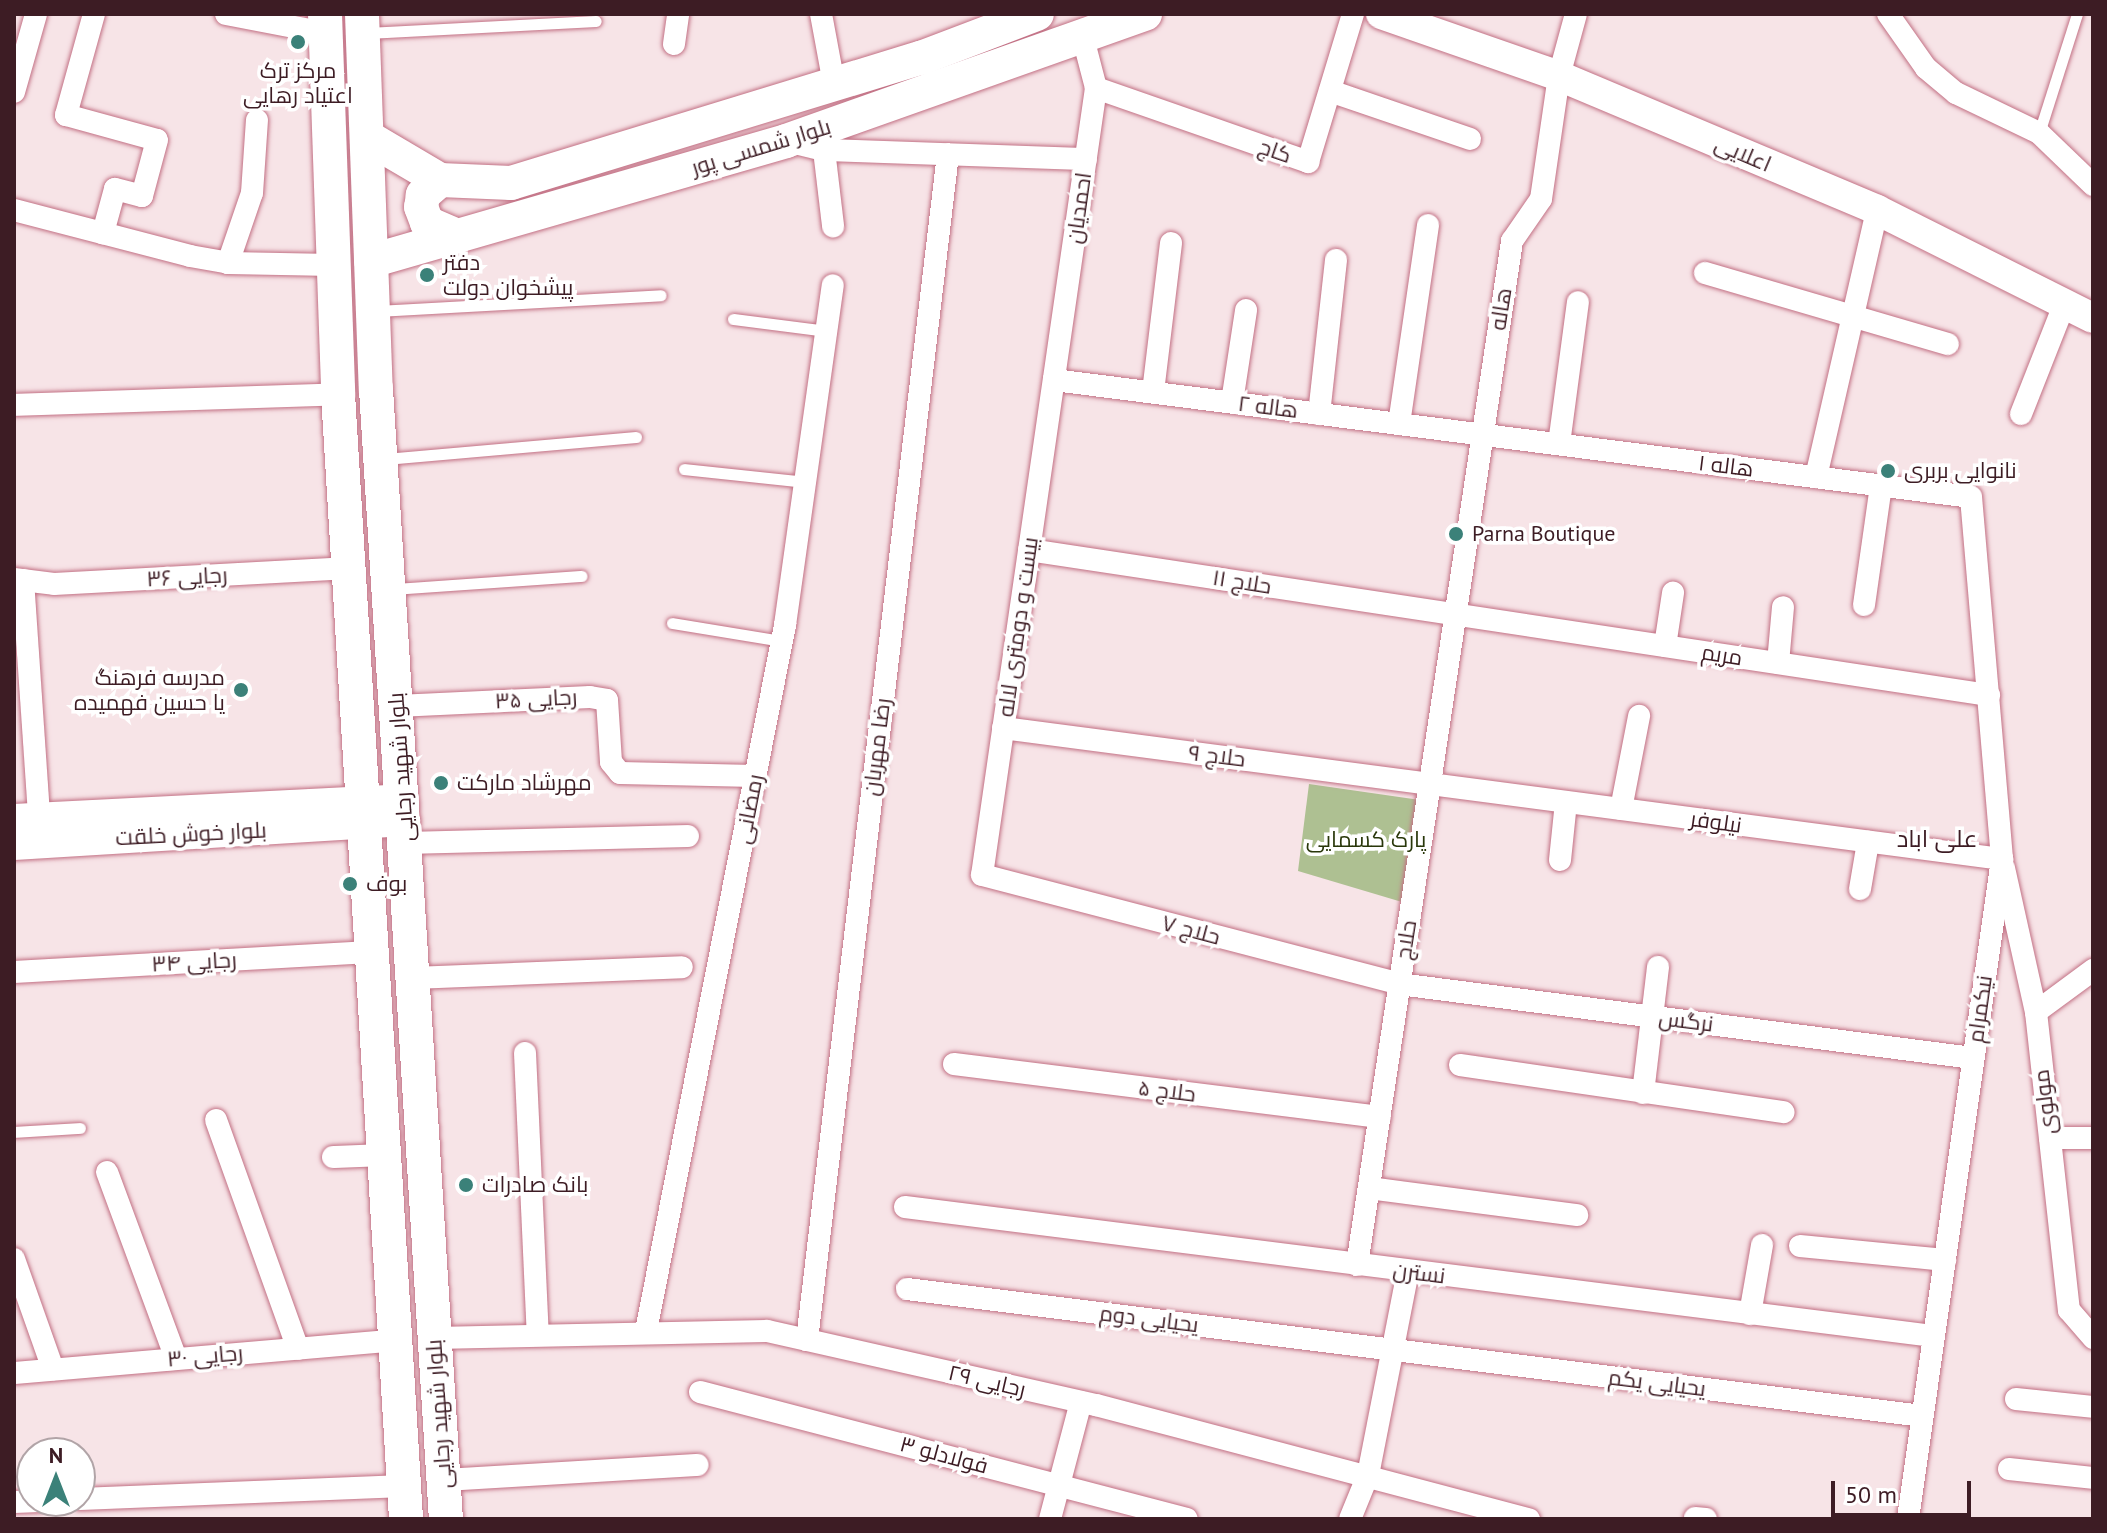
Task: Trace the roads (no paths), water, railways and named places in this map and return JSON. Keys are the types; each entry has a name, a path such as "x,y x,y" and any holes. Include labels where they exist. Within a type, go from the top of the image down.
{"main road":[{"name":"بلوار شمسی پور","path":"367,137 440,180 511,183 834,84 1037,14"},
{"name":"بلوار شمسی پور","path":"371,261 786,141 1145,14"},
{"name":"بلوار شهید رجایی","path":"325,24 338,394 367,812 405,1502"},
{"name":"بلوار شهید رجایی","path":"362,24 381,460 446,1519"},
{"path":"440,180 423,195 421,207 427,223 458,236"}],"street":[{"path":"14,92 36,14"},
{"path":"94,14 66,115 157,140 142,196 115,189 103,233"},
{"path":"226,14 325,24"},
{"path":"674,44 678,14"},
{"path":"821,14 834,84"},
{"name":"کاج","path":"1096,88 1308,162 1353,14"},
{"name":"اعلایی","path":"1381,14 1559,76 1877,210 2093,318"},
{"name":"هاله","path":"1455,614 1512,241 1541,199 1559,76 1576,14"},
{"path":"1888,14 1936,77 1956,93 2039,133 2093,185"},
{"name":"احمدیان","path":"1054,380 1096,88 1083,38"},
{"path":"1330,91 1470,139"},
{"path":"228,263 252,193 257,120"},
{"path":"786,141 824,150 1086,159"},
{"path":"824,150 833,226"},
{"name":"رضا مهربان","path":"807,1340 948,154"},
{"path":"14,210 228,263 333,265 371,261"},
{"path":"1816,477 1877,210"},
{"path":"1399,424 1428,225"},
{"path":"1153,392 1171,243"},
{"path":"1319,414 1336,260"},
{"path":"1705,273 1948,344"},
{"name":"رمضانی","path":"646,1331 782,641 833,285"},
{"path":"1559,444 1578,302"},
{"path":"2021,414 2064,305"},
{"path":"1232,402 1246,310"},
{"name":"هاله ۲","path":"1054,380 1482,434"},
{"name":"بیست و دومتری لاله","path":"982,875 1054,380"},
{"path":"14,405 338,394"},
{"name":"هاله ۱","path":"1482,434 1971,497"},
{"path":"1864,605 1881,486"},
{"name":"نیکمرام","path":"1908,1519 2002,859 1971,497"},
{"name":"حلاج ۱۱","path":"1029,550 1455,614"},
{"name":"رجایی ۳۶","path":"19,579 54,584 350,568"},
{"path":"19,579 27,818"},
{"path":"1665,646 1673,593"},
{"path":"1778,663 1783,607"},
{"name":"مریم","path":"1455,614 1989,695"},
{"name":"حلاج","path":"1357,1265 1455,614"},
{"name":"رجایی ۳۵","path":"397,706 590,697 607,700 611,762 620,773 755,776"},
{"path":"1621,809 1639,716"},
{"name":"حلاج ۹","path":"1003,728 1430,784"},
{"name":"نیلوفر","path":"1430,784 2002,859"},
{"path":"1560,860 1566,802"},
{"path":"367,812 405,821 688,836"},
{"name":"بلوار خوش خلقت","path":"27,818 367,812"},
{"name":"بلوار خوش خلقت","path":"14,845 367,812"},
{"path":"1860,889 1868,842"},
{"name":"مولوی","path":"2002,859 2036,1012 2069,1310 2093,1338"},
{"name":"حلاج ۷","path":"982,875 1399,984"},
{"name":"رجایی ۳۴","path":"14,972 374,952"},
{"path":"413,978 682,967"},
{"path":"1643,1093 1658,967"},
{"path":"2036,1012 2093,970"},
{"name":"نرگس","path":"1399,984 1973,1058"},
{"path":"525,1053 538,1334"},
{"name":"حلاج ۵","path":"954,1064 1380,1117"},
{"path":"1460,1065 1784,1112"},
{"path":"216,1120 298,1349"},
{"path":"2050,1138 2093,1138"},
{"path":"333,1157 386,1155"},
{"path":"107,1172 176,1359"},
{"path":"1369,1188 1577,1215"},
{"name":"نسترن","path":"905,1207 1934,1336"},
{"path":"1750,1314 1762,1245"},
{"path":"1800,1246 1945,1260"},
{"path":"14,1259 53,1369"},
{"path":"1350,1519 1368,1475 1408,1271"},
{"name":"یحیایی دوم","path":"907,1289 1392,1350"},
{"name":"رجایی ۲۹","path":"434,1338 646,1331 767,1331 1081,1402 1529,1519"},
{"name":"رجایی ۳۰","path":"14,1373 396,1340"},
{"name":"یحیایی یکم","path":"1392,1350 1922,1416"},
{"name":"فولادلو ۳","path":"700,1392 1187,1519"},
{"path":"2016,1399 2093,1407"},
{"path":"1050,1519 1081,1402"},
{"path":"443,1480 698,1465"},
{"path":"2009,1469 2093,1478"},
{"path":"96,1499 405,1502"}],"lane":[{"path":"2039,133 2077,14"},
{"path":"362,24 596,21"},
{"path":"373,311 661,295"},
{"path":"733,319 827,331"},
{"path":"381,460 636,437"},
{"path":"684,469 805,482"},
{"path":"389,590 582,576"},
{"path":"672,623 782,641"},
{"path":"14,1132 80,1128"}],"place":[{"name":"مرکز ترک اعتیاد رهایی","path":"298,42"},
{"name":"دفتر پیشخوان دولت","path":"427,275"},
{"name":"نانوایی بربری","path":"1888,471"},
{"name":"Parna Boutique","path":"1456,534"},
{"name":"مدرسه فرهنگ یا حسین فهمیده","path":"241,690"},
{"name":"مهرشاد مارکت","path":"441,783"},
{"name":"بوف","path":"350,884"},
{"name":"بانک صادرات","path":"466,1185"}],"district":[{"name":"علی اباد","path":"1937,839"}],"park label":[{"name":"پارک کسمایی","path":"1366,840"}]}
